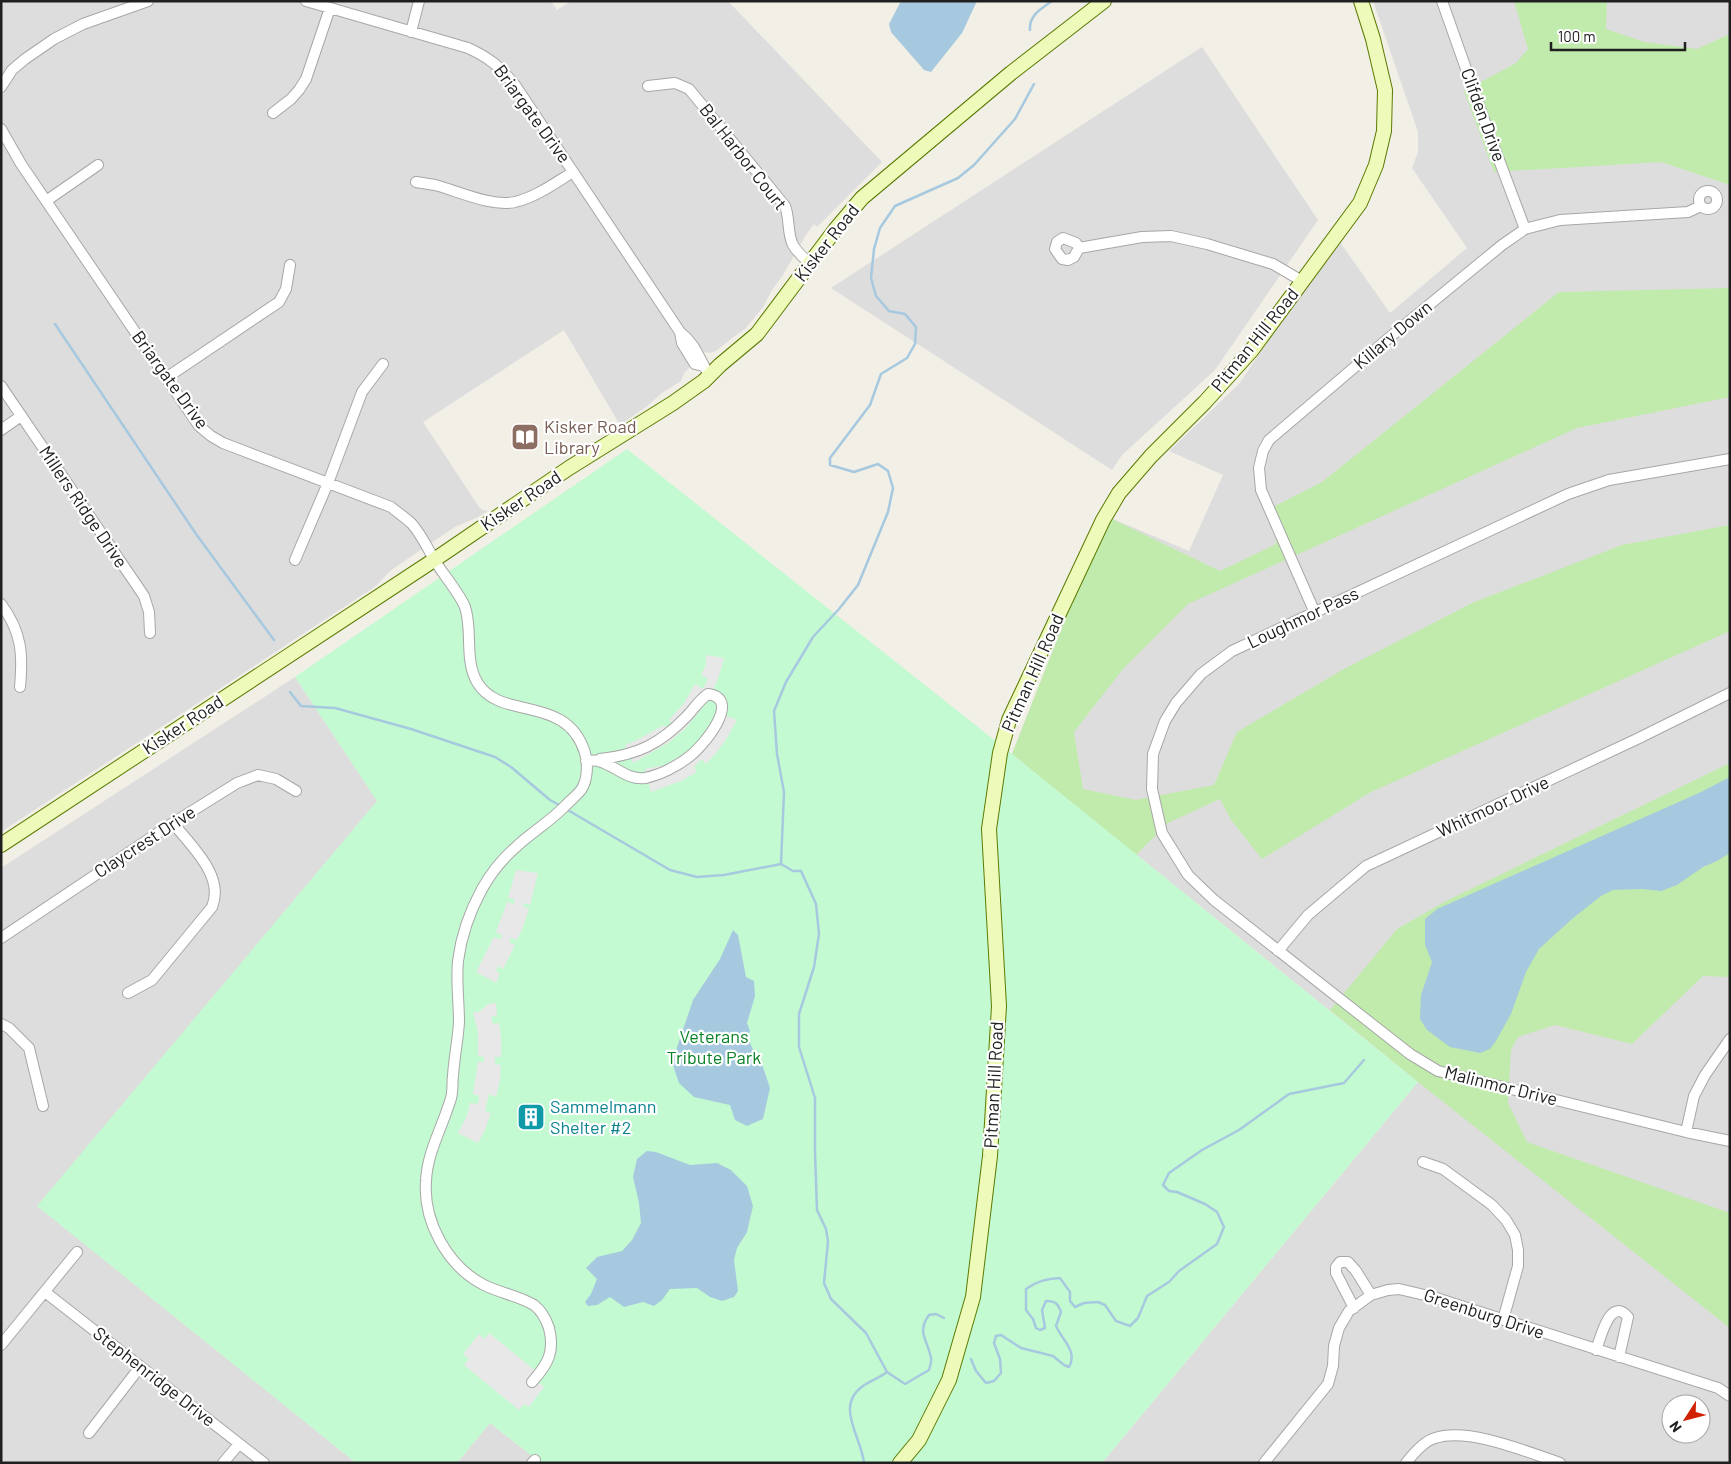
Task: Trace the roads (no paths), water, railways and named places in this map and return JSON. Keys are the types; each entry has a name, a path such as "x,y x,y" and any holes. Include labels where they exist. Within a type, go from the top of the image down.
{"main road":[{"name":"Kisker Road","path":"1,845 434,560 569,468 673,403 706,371 720,365 756,334 809,263 862,198 1011,73 1104,1"},
{"name":"Pitman Hill Road","path":"900,1463 919,1440 949,1380 973,1297 990,1156 999,1006 989,830 1000,753 1009,720 1103,520 1120,493 1151,456 1205,402 1251,351 1360,203 1376,165 1384,131 1385,90 1373,39 1361,1"}],"street":[{"path":"1,87 12,70 54,39 83,24 148,1"},
{"name":"Briargate Drive","path":"306,1 468,48 480,53 498,65 515,85 680,332 682,343 695,364 706,371"},
{"path":"411,32 419,1"},
{"name":"Clifden Drive","path":"1442,1 1525,229"},
{"path":"273,113 291,99 306,79 330,8"},
{"name":"Bal Harbor Court","path":"648,86 675,83 689,89 785,206 793,244 809,263"},
{"name":"Briargate Drive","path":"1,129 21,164 199,426 223,443 391,507 412,524 464,605 469,626 471,666 477,682 485,691 497,699 555,716 570,726 581,741 586,761"},
{"path":"46,201 98,164"},
{"path":"416,182 434,185 480,199 503,203 532,197 573,172"},
{"name":"Killary Down","path":"1315,613 1261,490 1259,468 1263,451 1269,440 1396,332 1502,245 1525,229 1560,220 1688,212 1701,206"},
{"path":"1079,248 1142,237 1171,236 1207,244 1273,264 1302,282"},
{"path":"166,378 279,302 286,289 290,265"},
{"path":"295,560 328,483 362,392 383,364"},
{"name":"Millers Ridge Drive","path":"1,386 144,596 149,612 150,633"},
{"path":"1,430 21,416"},
{"name":"Loughmor Pass","path":"1278,951 1195,884 1171,850 1162,833 1152,789 1153,754 1170,712 1201,674 1232,651 1568,494 1610,480 1730,459"},
{"path":"1,604 14,625 20,642 22,661 20,687"},
{"name":"Whitmoor Drive","path":"1278,951 1308,915 1366,866 1730,693"},
{"path":"532,1382 548,1362 552,1349 551,1336 543,1313 535,1306 482,1284 468,1275 456,1263 443,1246 434,1228 425,1194 428,1162 452,1094 452,1078 459,1021 458,962 471,911 499,863 563,809 581,790 585,782 586,761 598,761 642,779 658,774 690,756 702,743 722,713 723,704 721,699 708,694 674,729 655,743 638,752 600,759 598,761"},
{"name":"Claycrest Drive","path":"1,938 173,823 237,783 258,775 276,779 296,791"},
{"path":"128,992 152,980 212,907 216,899 211,874 173,823"},
{"name":"Malinmor Drive","path":"1278,951 1410,1054 1438,1071 1686,1132 1730,1141"},
{"path":"1,1024 10,1028 29,1048 43,1106"},
{"path":"1686,1132 1694,1096 1705,1075 1730,1039"},
{"path":"1423,1162 1443,1169 1492,1206 1506,1220 1516,1235 1518,1266 1503,1320"},
{"path":"1,1345 77,1252"},
{"path":"1354,1308 1336,1273 1336,1267 1340,1262 1348,1262 1371,1295"},
{"name":"Greenburg Drive","path":"1264,1463 1328,1384 1339,1328 1349,1312 1371,1295 1388,1290 1399,1289 1433,1297 1718,1388 1730,1396"},
{"name":"Stephenridge Drive","path":"45,1292 264,1463"},
{"path":"1596,1350 1608,1319 1613,1312 1619,1310 1628,1317 1619,1357"},
{"path":"89,1433 140,1366"},
{"path":"1406,1463 1434,1438 1452,1435 1480,1437 1560,1463"},
{"path":"223,1463 239,1444"}],"water":[{"path":"901,1 977,1 962,33 931,72 924,70 891,32 889,24"},
{"path":"1730,777 1730,853 1703,867 1677,885 1661,891 1642,889 1613,890 1601,896 1572,919 1539,949 1526,972 1511,1014 1490,1049 1480,1053 1450,1047 1427,1030 1420,1019 1421,995 1432,962 1425,945 1425,919 1437,909 1699,793"},
{"path":"733,930 738,935 746,977 754,981 755,996 747,1023 750,1031 747,1035 755,1055 761,1061 770,1088 763,1119 747,1126 735,1120 730,1105 694,1097 679,1083 672,1062 693,1000 720,959"},
{"path":"647,1151 656,1152 690,1165 717,1163 731,1170 747,1186 753,1206 747,1232 737,1248 734,1260 738,1291 734,1297 722,1301 710,1297 697,1288 670,1289 662,1300 654,1306 643,1302 624,1307 610,1297 597,1305 588,1306 585,1302 591,1294 597,1279 586,1268 597,1257 622,1251 632,1240 641,1223 633,1177 637,1159"}],"waterway":[{"path":"1030,30 1031,20 1034,16 1052,1"},
{"path":"781,864 784,792 777,754 774,711 786,682 813,637 858,585 888,512 893,488 888,471 878,464 854,472 830,465 830,458 870,405 881,374 907,358 915,344 916,327 905,314 889,311 876,296 871,278 874,249 880,228 895,206 958,178 974,165 1015,119 1034,84"},
{"path":"55,324 196,534 274,640"},
{"path":"290,692 301,706 335,708 411,729 495,757 511,767 550,800 561,806"},
{"path":"566,809 670,870 697,877 724,875 781,864 793,871 801,871 816,904 819,934 814,967 799,1014 799,1047 815,1098 817,1210 826,1229 828,1241 824,1283 831,1299 866,1333 887,1372 905,1384 929,1370 931,1364 930,1352 923,1332 925,1321 929,1315 936,1314 944,1318"},
{"path":"971,1359 976,1371 986,1383 994,1381 1001,1373 1000,1359 994,1343 996,1336 1001,1335 1021,1348 1053,1356 1069,1367 1072,1356 1056,1326 1061,1312 1058,1305 1054,1302 1046,1301 1042,1310 1045,1328 1040,1330 1036,1328 1033,1319 1026,1310 1026,1289 1046,1280 1060,1278 1070,1292 1070,1301 1075,1307 1084,1303 1098,1302 1105,1305 1116,1321 1130,1326 1138,1318 1147,1296 1169,1282 1179,1271 1217,1244 1224,1227 1217,1212 1205,1204 1177,1192 1169,1191 1163,1185 1169,1173 1202,1150 1239,1130 1289,1094 1344,1083 1364,1060"},
{"path":"864,1463 852,1423 851,1403 855,1394 863,1386 887,1372"}],"place":[{"name":"Kisker Road Library","path":"525,437"},
{"name":"Sammelmann Shelter #2","path":"531,1117"}],"park label":[{"name":"Veterans Tribute Park","path":"714,1047"}]}
